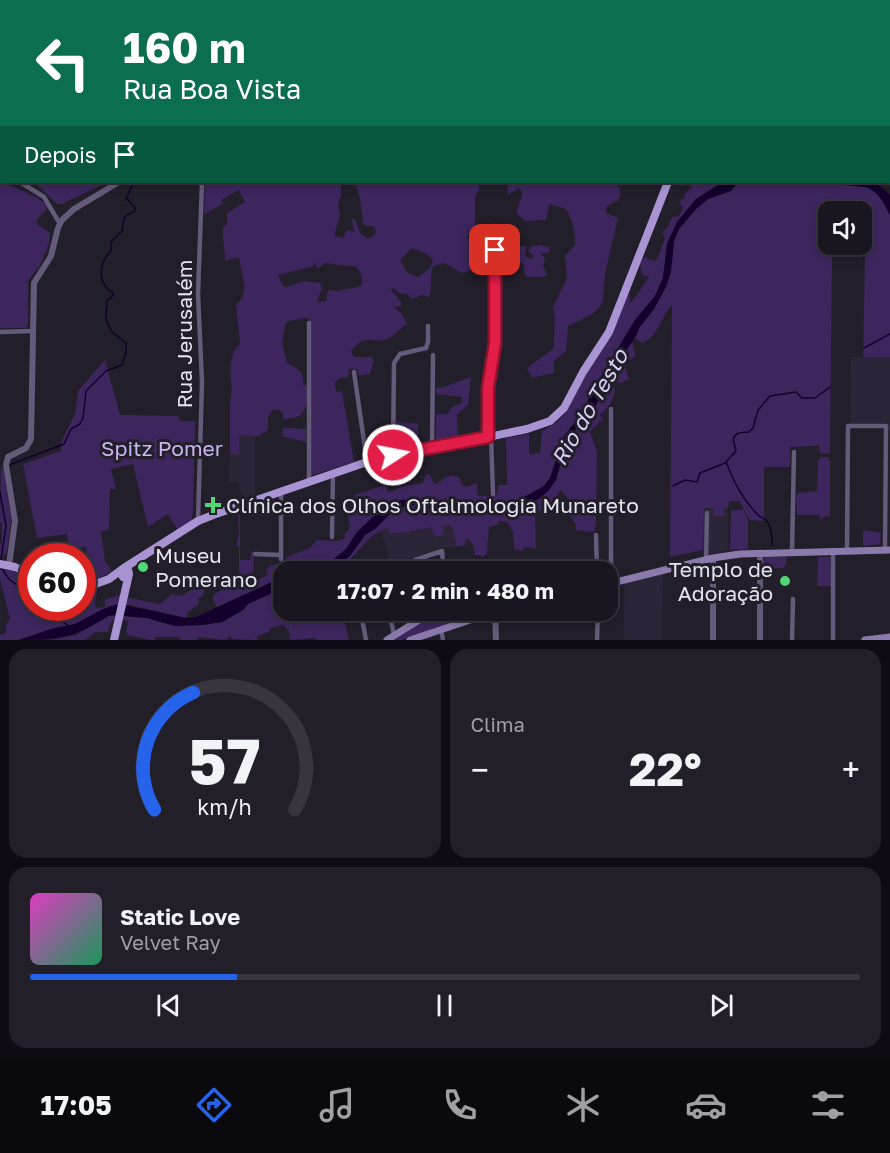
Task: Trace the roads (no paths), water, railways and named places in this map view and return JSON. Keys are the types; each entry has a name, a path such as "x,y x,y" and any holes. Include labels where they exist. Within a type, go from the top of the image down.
{"main road":[{"path":"96,584 124,573 136,561 198,521 367,462 537,426 555,417 564,408 612,326 668,183"},
{"path":"618,582 710,559 760,553 887,550"},
{"path":"4,564 18,570"},
{"path":"114,640 127,588 124,573"},
{"path":"387,640 395,637 414,621"},
{"path":"410,640 431,636 441,629 466,621"},
{"path":"865,640 887,638"}],"street":[{"path":"22,183 44,197 60,224"},
{"path":"0,456 8,457 27,448 31,439 34,283 53,251 60,224 74,209 117,183"},
{"name":"Rua Jerusalém","path":"198,521 202,382 198,294 202,183"},
{"path":"493,494 488,388 495,334 495,226"},
{"path":"309,323 309,482"},
{"path":"393,455 394,363 400,354 426,348 428,326"},
{"path":"0,332 33,331"},
{"path":"432,447 433,355"},
{"path":"354,372 367,462"},
{"path":"609,561 611,409"},
{"path":"847,551 848,426 886,426 887,550"},
{"path":"792,552 794,452"},
{"path":"4,564 15,521 7,470 8,457"},
{"path":"332,537 333,473"},
{"path":"255,554 281,557 281,492"},
{"path":"707,513 713,640"},
{"path":"596,535 597,561"},
{"path":"416,561 441,551 442,561"},
{"path":"833,551 833,640"},
{"path":"760,553 760,640"},
{"path":"792,640 793,599"},
{"path":"391,621 395,637"},
{"path":"496,640 497,621"},
{"path":"597,640 598,621"},
{"path":"363,624 366,640"},
{"path":"441,629 443,640"}],"water":[{"name":"Rio do Testo","path":"721,183 737,183 731,191 708,199 679,229 674,241 671,272 666,287 617,364 590,417 573,432 556,480 548,491 539,499 513,508 476,515 459,515 419,504 403,507 392,512 375,529 365,535 350,556 343,561 332,561 346,549 357,532 376,514 387,505 400,500 427,499 450,504 460,509 471,509 519,500 544,486 550,478 564,436 583,412 591,393 635,320 655,296 663,278 667,244 677,222 696,199"},
{"path":"842,183 875,183 878,185 890,195 890,215 877,194 869,188"},
{"path":"273,582 273,593 248,604 243,610 222,622 175,626 147,618 113,615 66,636 19,640 81,621 96,621 96,613 119,604 186,618 196,617"}],"waterway":[{"path":"9,465 64,444 71,429 80,424 83,418 86,391 106,371 122,365 126,343 111,331 106,319 107,300 112,297 113,293 104,284 101,273 104,261 111,251 111,242 122,231 126,217 135,211 126,198 134,183"},
{"path":"864,348 890,334"},
{"path":"772,545 769,524 746,501 726,462 736,451 734,436 749,432 753,428 758,410 770,396 796,392 802,398 815,398 830,387"},
{"path":"673,486 685,480 697,482 700,473 725,463"},
{"path":"0,492 6,526 1,559"},
{"path":"2,569 18,586"},
{"path":"62,621 70,627"}],"place":[{"name":"Clínica dos Olhos Oftalmologia Munareto","path":"213,505"},
{"name":"Museu Pomerano","path":"143,567"},
{"name":"Templo de Adoração","path":"785,581"}],"park label":[{"name":"Spitz Pomer","path":"162,448"}]}
